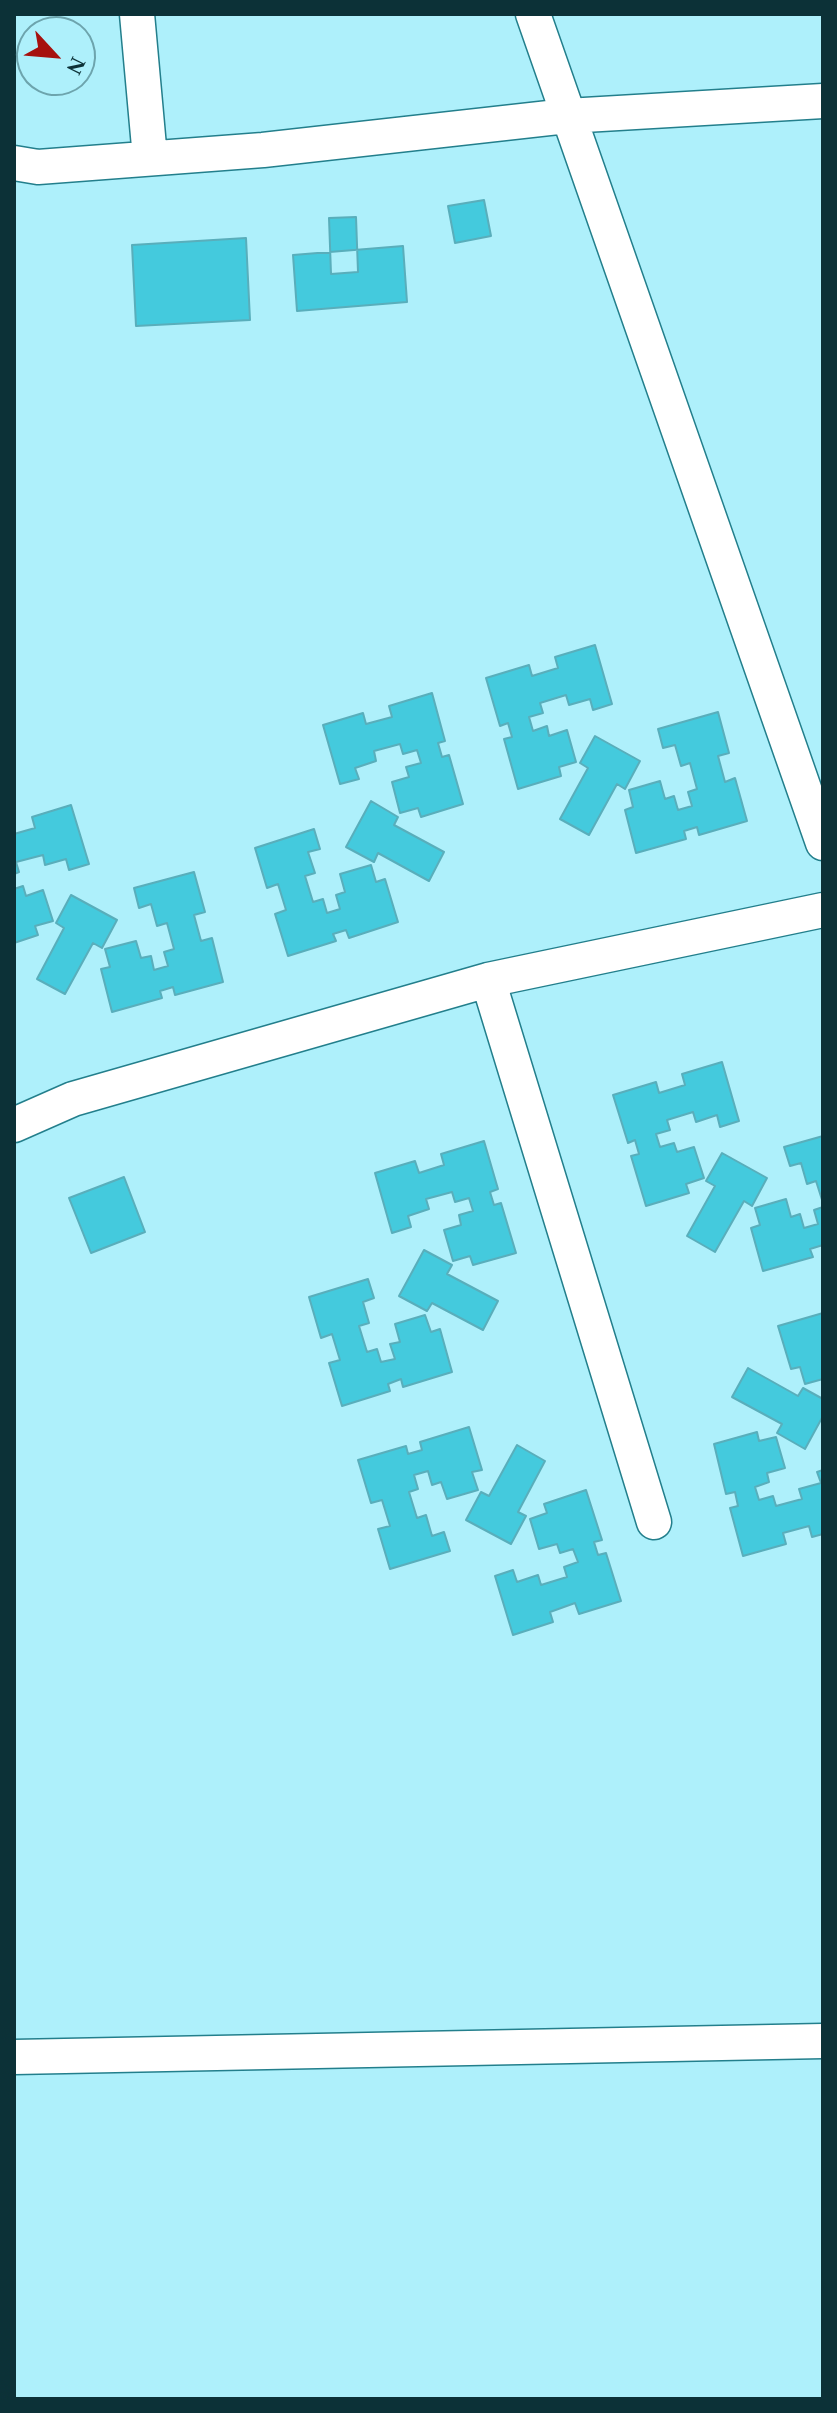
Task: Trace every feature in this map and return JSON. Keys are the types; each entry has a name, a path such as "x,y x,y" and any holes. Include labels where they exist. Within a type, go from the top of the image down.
{"street":[{"path":"137,14 150,158"},
{"path":"533,14 823,843"},
{"path":"14,163 38,167 263,150 567,116 823,101"},
{"path":"14,1125 73,1099 488,980 823,910"},
{"path":"488,980 654,1522"},
{"path":"14,2057 823,2041"}],"building":[{"path":"484,200 491,236 455,243 448,206"},
{"path":"356,217 358,272 331,274 329,218"},
{"path":"246,238 250,320 136,326 132,245"},
{"path":"403,246 407,302 297,311 293,255"},
{"path":"595,645 612,704 593,710 590,699 569,705 566,695 540,703 543,713 529,717 533,731 547,726 549,736 567,730 576,762 559,767 561,776 518,789 504,739 512,737 508,723 500,726 486,678 529,665 532,676 558,668 555,657"},
{"path":"432,693 445,741 438,743 442,757 449,755 463,804 421,817 418,808 400,813 392,782 409,777 406,767 421,763 417,750 403,754 400,744 374,751 376,761 355,768 359,779 340,784 323,725 363,713 366,724 392,717 389,706"},
{"path":"718,712 729,753 718,756 725,782 735,778 747,821 699,835 697,827 684,831 686,839 636,853 625,810 633,807 629,790 660,781 665,799 674,796 678,810 692,806 688,792 697,789 690,763 681,766 675,745 663,748 658,729"},
{"path":"595,736 640,761 625,789 617,784 589,835 560,819 588,768 580,763"},
{"path":"371,801 398,817 394,825 444,852 429,881 378,853 374,862 346,847"},
{"path":"71,805 89,864 69,870 66,859 45,865 43,855 16,862 19,872 14,874 14,834 35,828 32,817"},
{"path":"314,829 320,849 308,852 315,873 305,876 313,902 323,899 327,913 340,909 336,895 345,892 340,874 371,865 376,882 385,879 398,922 349,938 346,930 333,934 336,941 288,956 275,914 286,910 278,884 267,888 255,848"},
{"path":"194,872 205,912 194,915 201,941 212,938 223,982 175,995 173,987 160,991 162,998 112,1012 101,969 110,967 105,949 136,941 141,958 151,956 154,970 168,966 164,952 174,949 167,923 157,926 151,904 139,908 134,888"},
{"path":"23,886 26,896 43,890 53,921 35,926 38,935 14,943 14,889"},
{"path":"71,895 117,920 102,948 93,943 65,994 37,979 64,928 56,923"},
{"path":"722,1062 739,1121 720,1127 717,1115 696,1122 693,1112 667,1120 670,1130 656,1134 660,1147 674,1143 677,1152 694,1147 704,1178 686,1184 689,1193 646,1206 631,1156 639,1154 635,1140 628,1143 613,1095 656,1082 659,1093 685,1085 682,1074"},
{"path":"823,1136 823,1203 816,1181 807,1184 801,1163 790,1166 784,1147"},
{"path":"484,1141 498,1189 490,1192 494,1205 501,1203 516,1253 473,1265 470,1256 453,1261 444,1230 461,1225 459,1215 473,1211 469,1198 455,1202 452,1192 426,1199 429,1209 408,1216 411,1227 392,1233 375,1173 415,1161 419,1173 444,1165 441,1154"},
{"path":"722,1153 767,1178 752,1206 744,1201 715,1252 687,1236 715,1186 706,1181"},
{"path":"124,1177 145,1232 91,1253 69,1198"},
{"path":"786,1199 791,1217 800,1214 804,1228 818,1224 814,1210 823,1207 823,1245 810,1249 813,1257 763,1271 751,1228 760,1225 755,1208"},
{"path":"424,1250 452,1265 447,1274 498,1301 483,1330 432,1303 427,1311 399,1296"},
{"path":"368,1279 374,1298 363,1302 369,1323 359,1326 367,1352 377,1349 381,1362 395,1359 390,1344 400,1342 395,1324 425,1315 431,1332 440,1329 452,1372 403,1387 401,1379 388,1384 390,1391 342,1406 329,1363 340,1360 332,1334 321,1338 309,1297"},
{"path":"823,1313 823,1379 805,1384 800,1367 791,1369 778,1326"},
{"path":"748,1368 798,1396 803,1388 823,1399 823,1416 805,1449 777,1433 782,1424 732,1397"},
{"path":"469,1427 482,1470 472,1472 478,1490 447,1499 441,1482 432,1485 428,1471 414,1475 418,1489 409,1492 417,1518 426,1515 432,1536 444,1532 450,1551 390,1569 378,1529 390,1526 382,1500 371,1503 358,1460 406,1446 408,1454 422,1450 420,1442"},
{"path":"757,1432 759,1441 776,1437 785,1468 767,1473 769,1482 755,1487 759,1500 773,1496 776,1506 802,1499 799,1489 821,1483 817,1472 823,1470 823,1534 812,1537 809,1526 783,1533 786,1544 743,1556 730,1508 738,1506 735,1492 726,1494 714,1444"},
{"path":"517,1445 545,1461 518,1512 526,1516 511,1544 466,1520 481,1492 489,1496"},
{"path":"586,1490 602,1540 594,1542 598,1555 606,1553 621,1601 579,1614 575,1603 550,1612 553,1622 513,1635 495,1576 513,1570 517,1582 538,1575 541,1585 567,1577 564,1567 578,1562 573,1549 560,1553 557,1544 539,1549 530,1519 547,1513 544,1504"}]}
